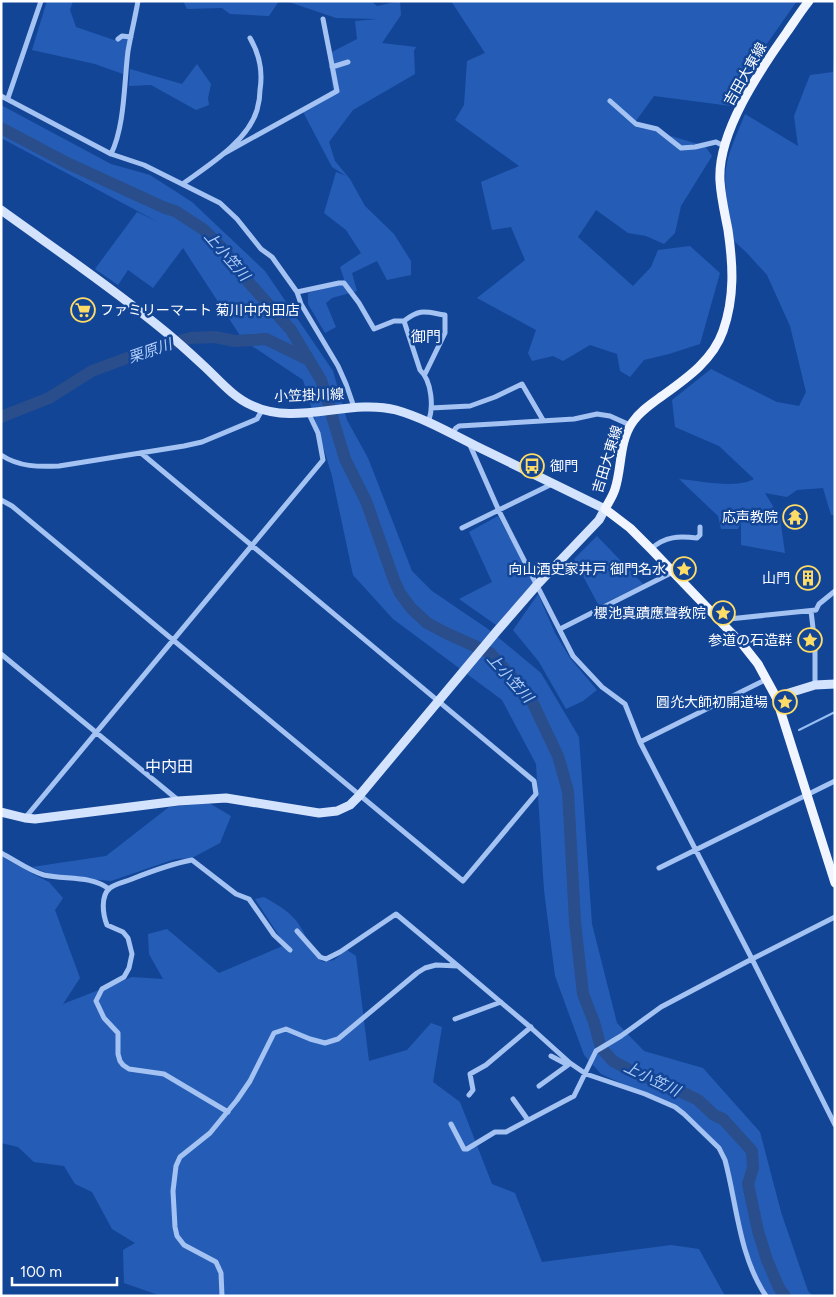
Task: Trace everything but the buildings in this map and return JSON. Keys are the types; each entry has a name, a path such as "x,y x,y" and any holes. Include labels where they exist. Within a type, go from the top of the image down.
{"main road":[{"name":"吉田大東線","path":"809,1 761,68 735,118 724,146 720,165 720,181 729,238 733,286 723,332 715,349 696,370 652,403 630,425 625,439 615,490 604,509 630,528 651,548 754,658 767,679 776,697 835,883"}],"street":[{"path":"8,98 41,1"},
{"path":"111,154 115,147 138,1"},
{"path":"184,183 223,154 337,91 323,19"},
{"path":"118,40 122,36 131,37"},
{"path":"223,154 250,126 257,110 262,73 257,49 250,38"},
{"path":"332,68 348,62"},
{"path":"1,96 111,154 144,165 184,183 220,203 237,219 261,249 272,257 297,292 301,304 338,366 346,384 351,407"},
{"path":"610,101 636,124 657,129 681,148 716,142 724,146"},
{"name":"小笠掛川線","path":"1,210 170,336 231,392 250,405 262,410 278,413 311,412 351,407 396,410 469,442 604,509"},
{"path":"297,292 344,283 359,303 374,329 394,321 404,321 415,313 445,315 445,333 425,374"},
{"path":"404,321 420,370 425,374 431,408 428,423"},
{"path":"431,408 470,406 495,398 522,384 542,415 543,420"},
{"path":"1,455 21,464 39,467 60,466 184,446 202,442 256,419 262,410"},
{"path":"25,818 323,460 318,433 311,412"},
{"path":"452,434 460,426 574,419 597,414 610,416 630,425"},
{"path":"469,442 499,511 573,656 602,687 625,704 640,742 835,1125"},
{"path":"1,500 12,506 463,881 536,794 534,781 141,453"},
{"path":"462,528 552,484"},
{"path":"1,812 25,818 35,818 178,801 226,798 319,813 337,811 350,805 537,585 599,520 604,509"},
{"path":"651,548 661,540 677,536 697,538 700,536 700,526"},
{"path":"560,630 673,572"},
{"path":"722,623 729,619 816,610 818,604 835,591"},
{"path":"811,611 815,645 816,685"},
{"path":"1,654 178,801"},
{"path":"640,742 767,679"},
{"path":"776,697 816,685 835,684"},
{"path":"659,868 835,780"},
{"path":"1,853 41,874 56,878 84,879 103,884 109,889"},
{"path":"228,1112 164,1074 129,1068 120,1062 118,1034 104,1018 96,1001 102,989 124,977 129,968 132,954 128,938 123,932 107,925 104,918 104,896 109,889 172,864 192,860 236,894 249,899 274,935 290,950"},
{"path":"298,931 320,956 326,959 340,952 396,914 501,1002 570,1064"},
{"path":"451,1124 464,1149 467,1149 495,1132 506,1132 574,1096 596,1051 621,1036 661,1007 835,917"},
{"path":"222,1296 221,1273 216,1262 184,1245 177,1236 173,1191 176,1166 180,1157 210,1133 228,1112 250,1081 274,1032 286,1029 325,1043 338,1039 425,968 436,965 458,966"},
{"path":"455,1020 501,1002"},
{"path":"469,1095 473,1090 470,1074 486,1065 531,1028"},
{"path":"551,1056 570,1064 586,1074 645,1094 675,1107 692,1120 719,1148 725,1160 730,1179 748,1263 756,1282 766,1296"},
{"path":"539,1086 570,1064"},
{"path":"513,1099 528,1120"}],"shaded area":[{"path":"47,1 73,1 70,10 76,27 114,40 130,35 123,74 95,64 32,50"},
{"path":"183,1 279,1 269,16 230,14 222,8 187,9"},
{"path":"286,1 371,1 377,6 400,1 401,15 382,43 416,47 414,51 415,74 353,110 329,142 335,161 350,179 365,206 394,234 411,261 411,275 387,280 377,261 352,273 357,291 332,298 326,303 336,327 325,333 308,304 308,293 341,284 344,279 340,267 361,253 346,230 324,213 336,172 346,176 332,167 302,110 333,90 328,54 357,39 355,21 378,19 336,18"},
{"path":"451,1 797,1 759,55 731,106 654,96 633,125 705,146 712,156 681,206 675,233 664,244 646,236 628,233 596,210 578,237 633,286 651,267 658,250 690,246 720,273 700,344 644,360 630,377 620,371 617,354 590,345 563,361 553,356 532,361 528,353 536,330 477,298 525,260 511,227 492,230 481,182 519,166 455,120 464,105 467,61 485,53"},
{"path":"835,43 835,515 831,515 823,488 797,490 787,497 765,493 780,518 785,553 741,545 741,522 738,529 721,529 718,516 679,479 728,484 747,482 754,479 719,446 675,427 672,400 711,369 777,402 799,406 806,392 790,326 767,275 734,241 726,196 725,177 731,147 745,114 798,146 794,116 810,75 833,72"},
{"path":"197,64 211,84 208,98 209,105 196,110 151,85 129,86 130,69 182,84"},
{"path":"1,105 111,164 150,175 192,202 265,271 333,371 347,420 368,458 412,571 432,591 488,629 541,673 579,737 592,924 617,1023 644,1051 703,1068 760,1132 781,1212 808,1291 813,1296 766,1296 756,1282 742,1236 724,1152 681,1111 601,1074 584,1055 555,976 544,890 536,764 502,700 393,619 353,575 332,476 303,380 243,340 183,248 153,288 128,270 118,285 95,269 137,212 158,222 1,138"},
{"path":"498,516 534,583 496,625 459,599 492,582 469,532"},
{"path":"597,536 643,584 599,606 574,559"},
{"path":"538,594 555,633 570,658 597,690 583,701 566,709 539,662 513,630"},
{"path":"209,803 231,816 220,843 192,858 175,859 111,881 55,876 32,867 106,856 169,807"},
{"path":"1,856 49,882 63,898 55,910 80,978 63,1004 132,977 163,979 149,954 148,934 167,929 219,973 285,945 255,899 264,897 274,903 296,921 312,949 323,962 334,960 347,950 356,956 369,1061 407,1050 431,1023 442,1027 433,1082 460,1102 492,1184 515,1193 542,1262 671,1245 699,1249 725,1296 161,1296 124,1283 123,1250 135,1243 112,1229 92,1192 75,1184 64,1166 34,1162 18,1147 1,1143"}],"waterway":[{"name":"上小笠川","path":"1,128 67,163 175,211 203,229 225,251 244,277 291,330 321,380 345,459 366,501 400,593 411,608 427,623 490,653 530,697 558,756 568,791 575,922 583,994 594,1022 601,1048 613,1061 631,1071 698,1100 714,1115 723,1119 752,1151 753,1168 748,1184 758,1231 767,1260 779,1288 785,1296"},
{"name":"栗原川","path":"1,417 49,398 92,371 143,352 190,338 215,337 235,341 266,339 307,359"},
{"path":"799,730 835,712"}],"place":[{"name":"ファミリーマート 菊川中内田店","path":"83,310"},
{"name":"御門","path":"532,466"},
{"name":"応声教院","path":"795,517"},
{"name":"向山酒史家井戸 御門名水","path":"684,569"},
{"name":"山門","path":"808,578"},
{"name":"櫻池真蹟應聲教院","path":"723,613"},
{"name":"参道の石造群","path":"810,640"},
{"name":"圓灮大師初開道場","path":"785,702"}],"district":[{"name":"御門","path":"426,337"},
{"name":"中内田","path":"169,766"}]}
